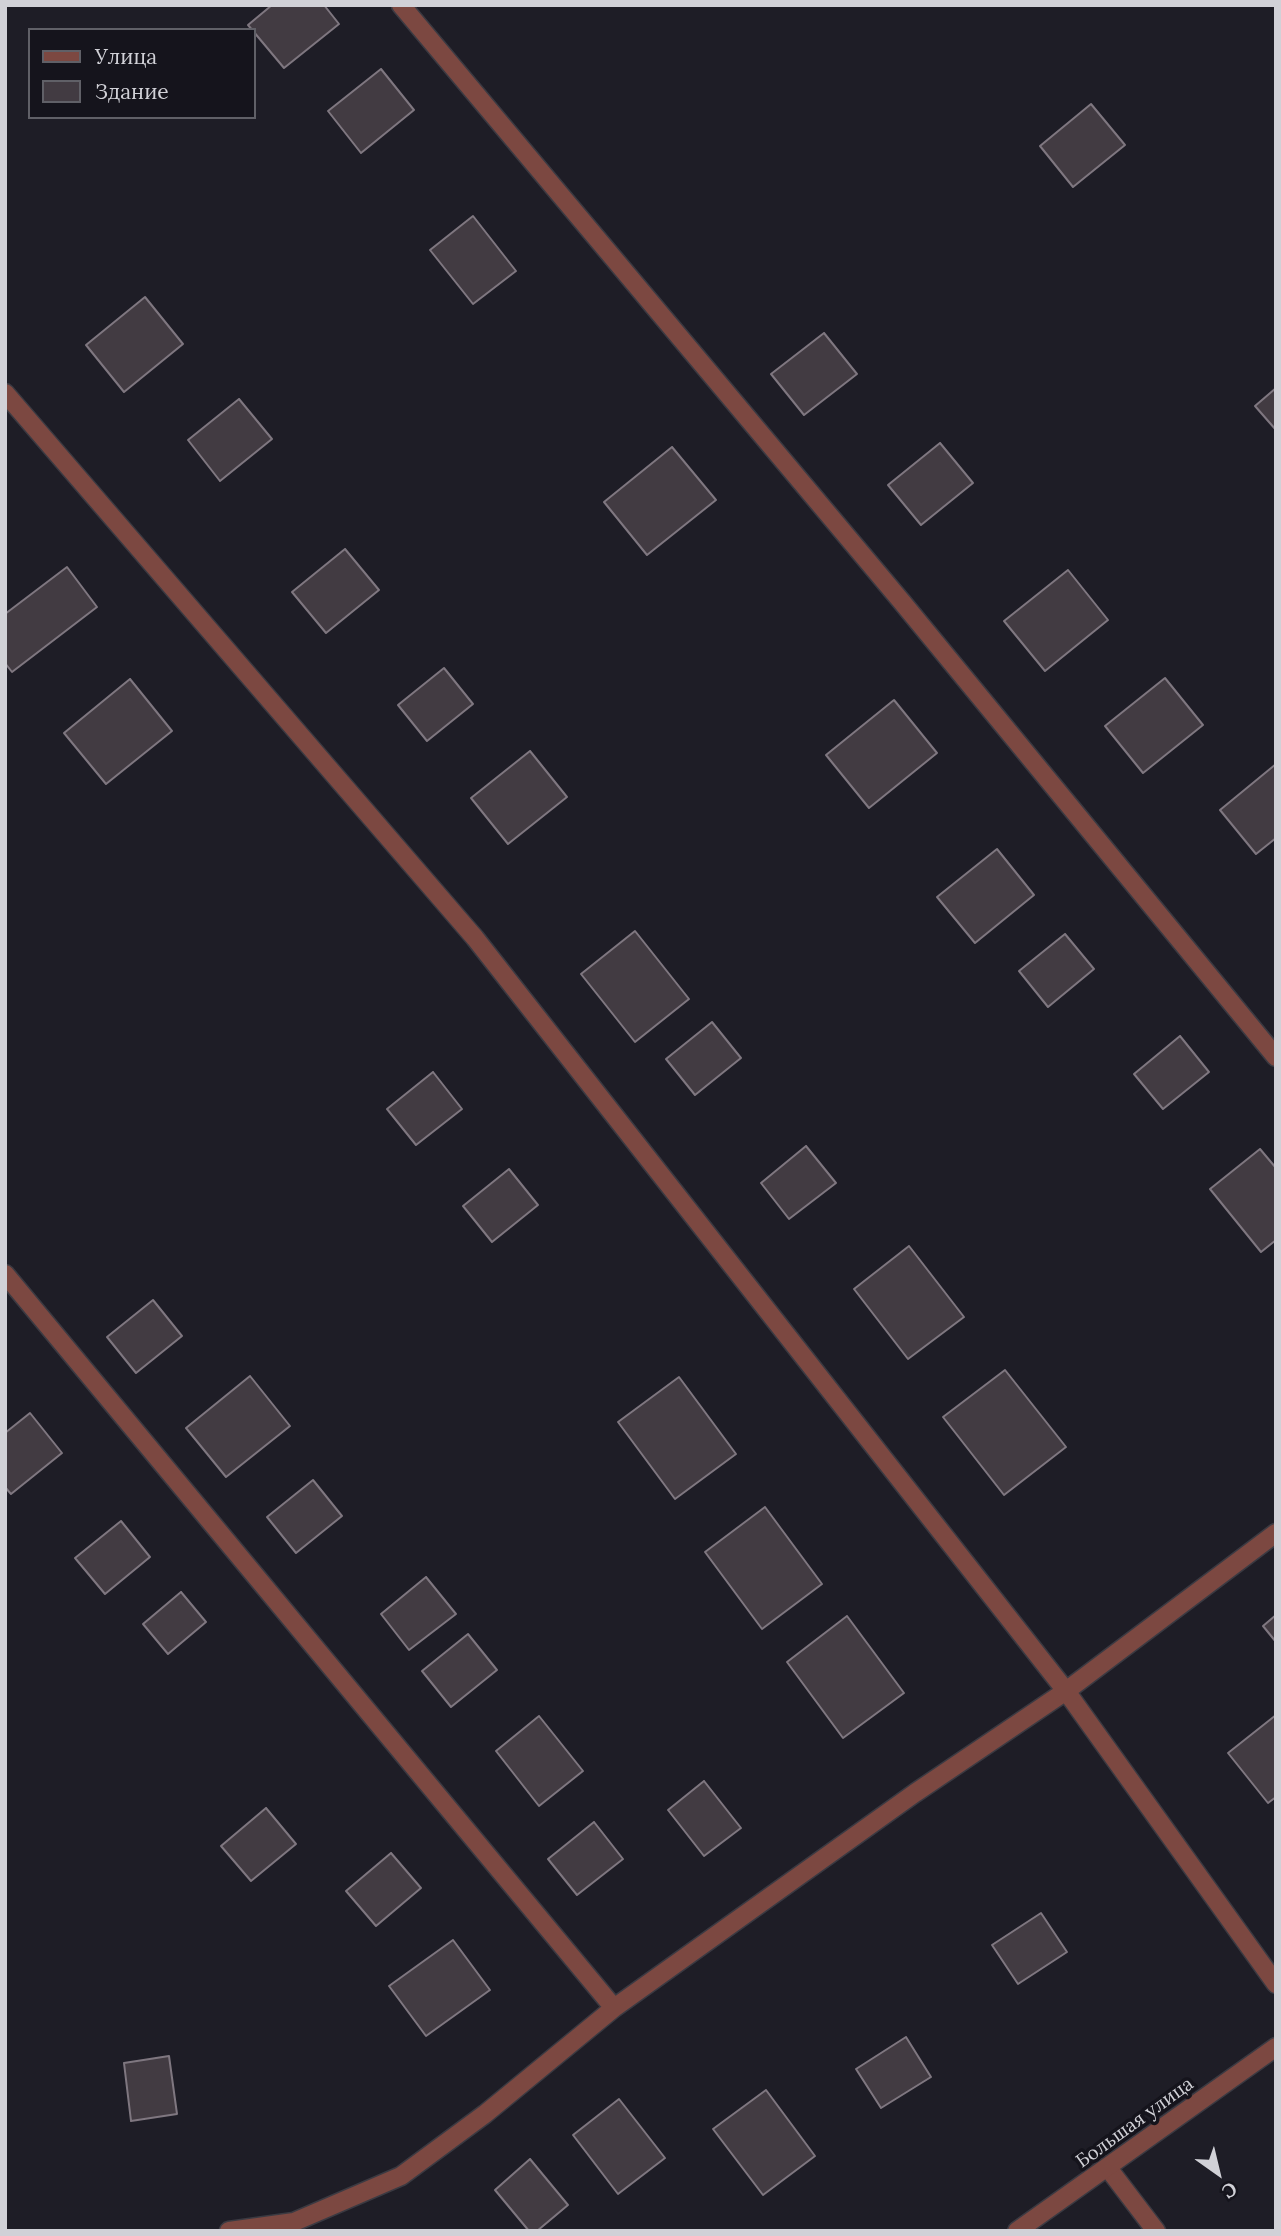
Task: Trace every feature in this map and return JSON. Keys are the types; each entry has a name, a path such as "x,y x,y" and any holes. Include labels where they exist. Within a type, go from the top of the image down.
{"street":[{"path":"401,5 902,602 1276,1057"},
{"path":"5,393 475,938 1066,1691 1276,1984"},
{"path":"5,1274 614,2008"},
{"path":"229,2231 294,2222 401,2176 485,2114 614,2008 915,1793 1066,1691 1276,1533"},
{"name":"Большая улица","path":"1017,2231 1276,2047"},
{"path":"1108,2168 1156,2231"}],"building":[{"path":"272,5 324,5 339,24 284,68 256,35 256,28 248,25"},
{"path":"381,69 414,110 361,153 328,111"},
{"path":"1091,104 1125,145 1073,187 1040,146"},
{"path":"473,216 516,271 473,304 430,250"},
{"path":"145,297 183,344 124,392 86,345"},
{"path":"824,333 857,374 804,415 771,374"},
{"path":"1276,388 1276,430 1255,406"},
{"path":"239,399 272,439 220,481 188,440"},
{"path":"940,443 973,483 921,525 888,485"},
{"path":"672,447 716,500 647,555 604,502"},
{"path":"345,549 379,590 326,633 292,592"},
{"path":"67,567 97,607 12,672 5,663 5,614"},
{"path":"1068,570 1108,620 1045,671 1004,621"},
{"path":"444,668 473,704 427,741 398,705"},
{"path":"1165,678 1203,725 1143,773 1105,726"},
{"path":"130,679 172,731 106,784 64,733"},
{"path":"894,700 937,753 869,808 826,755"},
{"path":"530,751 567,797 508,844 471,798"},
{"path":"1276,764 1276,838 1256,854 1220,810"},
{"path":"997,849 1034,895 975,943 937,897"},
{"path":"635,931 689,999 635,1042 581,974"},
{"path":"1065,934 1094,969 1048,1007 1019,971"},
{"path":"712,1022 741,1058 695,1095 666,1059"},
{"path":"1180,1036 1209,1072 1163,1109 1134,1074"},
{"path":"433,1072 462,1109 416,1145 387,1109"},
{"path":"806,1146 836,1183 789,1219 761,1183"},
{"path":"1260,1149 1276,1168 1276,1240 1261,1252 1210,1189"},
{"path":"509,1169 538,1205 492,1242 463,1206"},
{"path":"909,1246 964,1317 908,1359 854,1289"},
{"path":"153,1300 182,1336 136,1373 107,1337"},
{"path":"1005,1370 1066,1447 1004,1495 943,1417"},
{"path":"250,1376 290,1426 226,1477 186,1428"},
{"path":"679,1377 736,1454 675,1499 618,1422"},
{"path":"30,1413 62,1453 11,1494 5,1487 5,1433"},
{"path":"313,1480 342,1516 296,1553 267,1517"},
{"path":"765,1507 822,1584 762,1629 705,1552"},
{"path":"121,1521 150,1557 105,1594 75,1558"},
{"path":"426,1577 456,1614 409,1650 381,1614"},
{"path":"181,1592 206,1622 168,1654 143,1624"},
{"path":"1276,1615 1276,1642 1263,1626"},
{"path":"847,1616 904,1693 843,1738 787,1662"},
{"path":"468,1634 497,1670 451,1707 422,1671"},
{"path":"1276,1715 1276,1797 1268,1803 1228,1753"},
{"path":"539,1716 583,1771 539,1806 496,1751"},
{"path":"704,1781 741,1828 704,1856 668,1810"},
{"path":"266,1808 296,1844 251,1881 221,1846"},
{"path":"594,1822 623,1859 577,1895 548,1859"},
{"path":"391,1853 421,1888 376,1926 346,1891"},
{"path":"1041,1913 1067,1952 1018,1984 992,1945"},
{"path":"453,1940 490,1990 426,2036 389,1986"},
{"path":"906,2037 931,2077 881,2108 856,2069"},
{"path":"169,2056 177,2114 131,2121 124,2063"},
{"path":"766,2090 815,2156 763,2195 713,2129"},
{"path":"619,2099 665,2158 618,2194 573,2135"},
{"path":"530,2159 568,2205 537,2231 529,2231 495,2190"}]}
